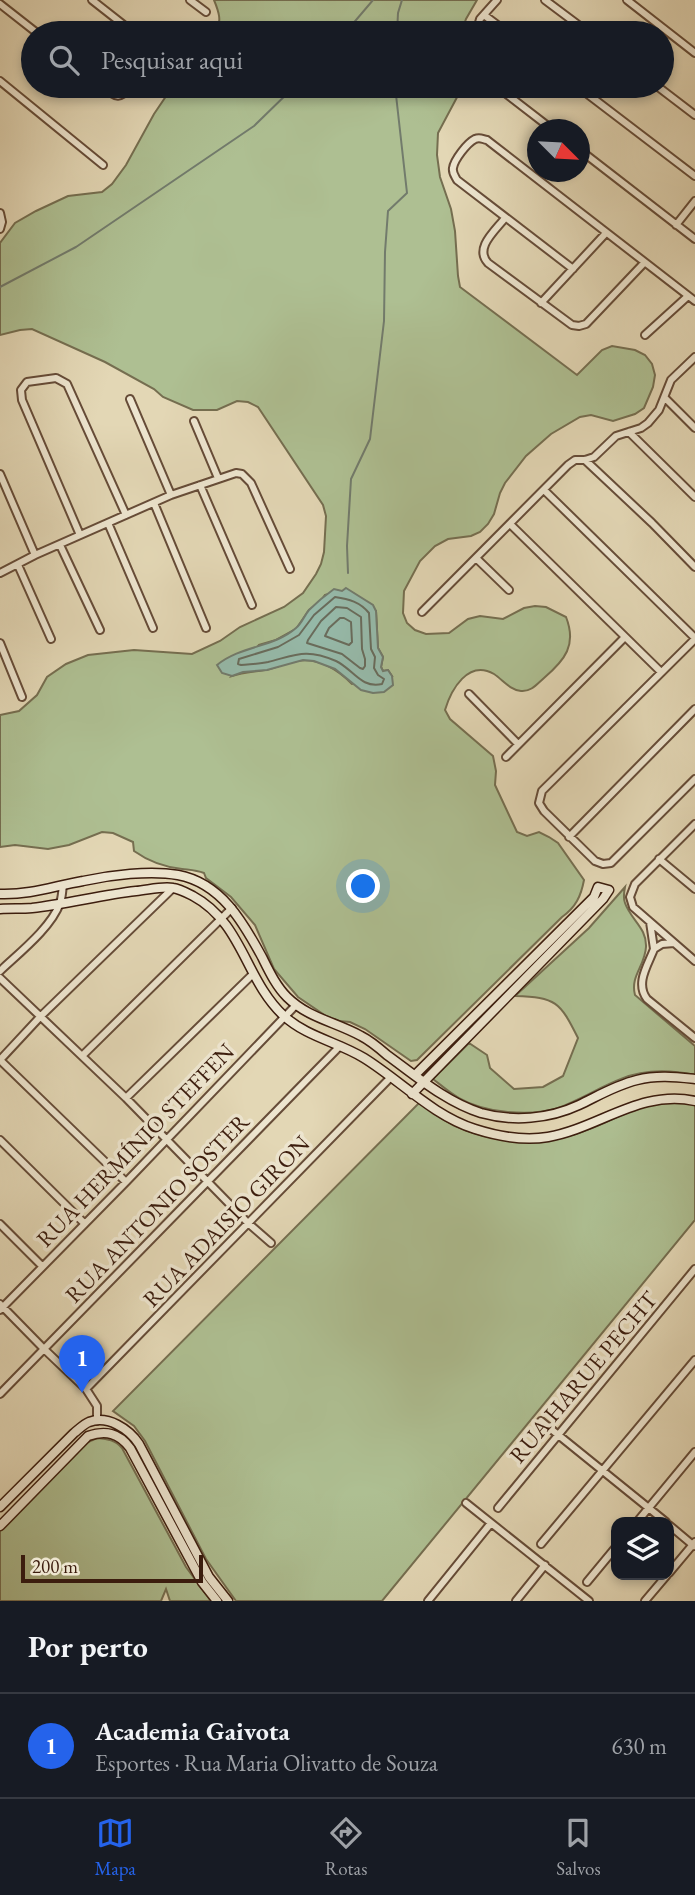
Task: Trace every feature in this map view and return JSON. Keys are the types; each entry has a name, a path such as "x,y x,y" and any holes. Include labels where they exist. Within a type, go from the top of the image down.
{"main road":[{"path":"0,894 30,893 83,880 140,874 178,875 204,885 232,908 278,987 296,1005 321,1020 364,1037 424,1082 453,1101 477,1112 502,1118 534,1118 579,1105 634,1080 665,1077 695,1079"},
{"path":"391,1077 413,1073 594,897 598,887 609,890 412,1094"},
{"path":"0,909 32,908 106,894 173,888 200,900 213,909 239,942 266,996 284,1016 315,1036 361,1056 445,1116 496,1135 547,1138 600,1121 618,1111 646,1102 673,1098 695,1101"},
{"path":"0,1507 87,1423 108,1422 121,1427 133,1435 209,1577 228,1601"},
{"path":"0,1526 81,1442 97,1433 117,1435 130,1448 202,1581 217,1601"},
{"path":"67,1440 68,1447 73,1451"}],"street":[{"path":"92,0 119,21"},
{"path":"190,0 206,12"},
{"path":"480,21 497,0"},
{"path":"545,0 573,21"},
{"path":"626,0 654,21"},
{"path":"0,4 22,21"},
{"path":"484,15 492,21"},
{"path":"674,36 695,52"},
{"path":"0,80 21,97"},
{"path":"22,98 103,164"},
{"path":"511,98 538,119"},
{"path":"593,98 695,176"},
{"path":"673,98 695,115"},
{"path":"573,269 457,180 453,165 473,140 487,140 695,301"},
{"path":"590,159 695,239"},
{"path":"676,225 695,201"},
{"path":"0,213 1,225"},
{"path":"505,218 484,245 483,258 570,324 586,324 644,262"},
{"path":"541,303 606,233"},
{"path":"645,335 688,296"},
{"path":"422,612 570,463 597,455 616,436 641,428 654,417 671,380 694,359"},
{"path":"80,536 22,400 22,390 27,382 56,378 65,382 71,390 126,515"},
{"path":"665,398 695,428"},
{"path":"130,399 171,495"},
{"path":"194,421 218,478"},
{"path":"629,432 695,497"},
{"path":"585,460 695,567"},
{"path":"0,573 171,495 236,473 247,478 290,569"},
{"path":"0,474 35,555"},
{"path":"200,485 252,605"},
{"path":"544,490 695,639 542,791 539,800 542,809 594,861 600,864 611,863 695,779"},
{"path":"154,503 206,628"},
{"path":"108,523 153,628"},
{"path":"510,524 661,672"},
{"path":"60,544 100,630"},
{"path":"476,558 509,590"},
{"path":"18,565 51,639"},
{"path":"506,757 625,637"},
{"path":"0,643 22,697"},
{"path":"469,694 518,744"},
{"path":"569,837 695,709"},
{"path":"695,824 635,884 630,893 633,907 695,961"},
{"path":"659,859 695,889"},
{"path":"0,971 46,926 61,902 63,886"},
{"path":"126,1182 0,1060 40,1017 173,888"},
{"path":"82,1056 232,908"},
{"path":"650,922 654,949 642,979 643,993 695,1038"},
{"path":"654,949 662,944 674,943"},
{"path":"125,1098 253,974"},
{"path":"0,978 271,1243"},
{"name":"RUA HERMÍNIO STEFFEN","path":"1,1307 296,1005"},
{"name":"RUA ANTONIO SOSTER","path":"0,1394 340,1046"},
{"name":"RUA ADAISIO GIRON","path":"86,1389 391,1077"},
{"path":"0,1140 84,1223"},
{"path":"0,1224 42,1266"},
{"name":"RUA HARUE PECHT","path":"498,1507 695,1269"},
{"path":"1,1307 86,1389 97,1406 97,1421"},
{"path":"541,1544 695,1360"},
{"path":"541,1421 659,1517"},
{"path":"641,1517 695,1452"},
{"path":"466,1503 589,1601"},
{"path":"428,1601 491,1523"},
{"path":"674,1529 694,1545 674,1567"},
{"path":"587,1582 611,1553"},
{"path":"516,1601 545,1565"},
{"path":"645,1601 663,1580"}],"shaded area":[{"path":"214,0 477,0 465,21 219,21"},
{"path":"165,98 457,98 438,133 437,155 440,177 455,231 460,287 577,375 602,350 612,346 635,350 645,355 652,364 655,375 653,387 644,408 613,421 591,415 580,417 551,434 526,456 505,483 488,524 471,536 448,539 435,546 420,561 404,591 403,613 407,623 426,634 449,633 468,619 480,616 503,619 524,608 535,606 546,607 566,617 570,636 567,651 558,665 534,687 525,691 517,690 494,674 476,670 456,686 445,710 450,719 493,756 495,785 517,832 527,836 539,832 558,843 584,880 571,909 417,1060 411,1061 365,1029 326,1016 298,997 274,969 255,925 231,897 206,878 204,873 151,861 134,851 133,842 113,833 102,832 69,845 48,849 15,845 0,847 0,715 19,711 37,695 47,677 66,664 88,655 134,650 192,654 220,641 240,627 284,607 303,593 316,574 324,552 326,516 323,505 258,407 237,401 217,410 193,410 163,397 154,389 105,362 32,329 0,335 0,243 15,223 36,211 68,196 102,192 112,184","holes":["343,591 353,593 376,611 378,648 383,657 381,667 383,671 388,670 392,676 352,684 325,665 309,661 232,676 259,645 276,640 296,629 309,610 325,595"]},
{"path":"625,887 625,903 646,940 645,954 634,982 635,995 695,1046 695,1075 667,1071 639,1073 558,1108 521,1113 494,1110 470,1103 452,1094 433,1079 469,1043 487,1055 490,1068 514,1089 543,1087 563,1076 578,1038 566,1016 548,1000 515,996 589,928"},
{"path":"419,1103 450,1124 489,1137 523,1141 540,1141 575,1134 657,1103 695,1104 695,1220 382,1601 236,1601 206,1559 145,1441 134,1426 113,1411"},
{"path":"97,1438 111,1440 122,1448 186,1567 211,1601 170,1601 166,1589 161,1601 0,1601 0,1531 86,1443"}],"water":[{"path":"346,588 373,605 376,611 378,648 383,657 381,667 383,671 388,670 392,676 393,685 384,692 361,690 335,669 314,661 303,660 232,676 222,673 217,665 227,658 287,635 298,626 309,610 334,589 342,591"}],"waterway":[{"path":"355,21 373,0"},
{"path":"398,21 402,0"},
{"path":"0,287 76,247 254,126 283,98"},
{"path":"348,573 351,479 370,439 384,321 388,211 407,193 396,98"}],"place":[{"name":"Academia Gaivota","path":"82,1393"}]}
